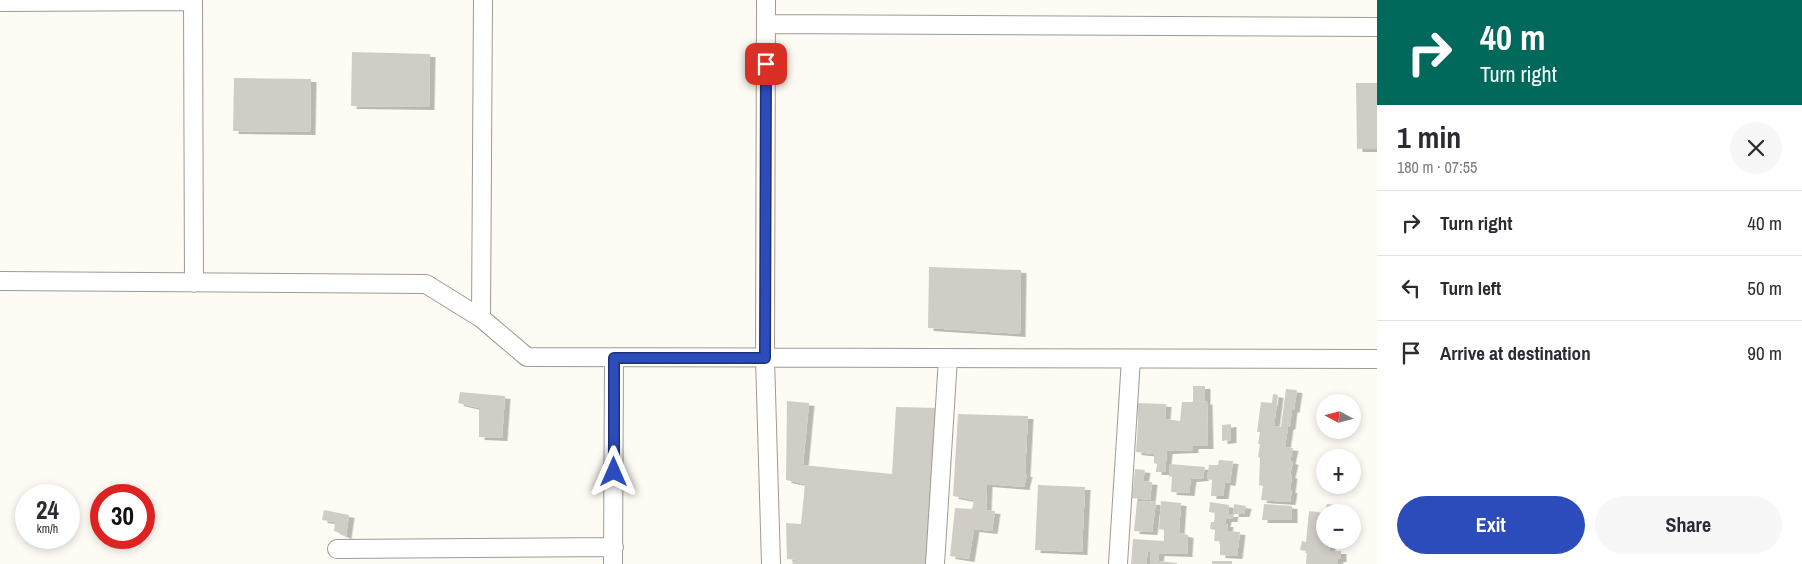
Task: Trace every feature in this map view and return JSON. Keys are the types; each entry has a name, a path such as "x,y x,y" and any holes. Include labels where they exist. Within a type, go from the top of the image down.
{"street":[{"path":"0,2 193,0 194,283"},
{"path":"481,318 483,0"},
{"path":"766,0 765,358 771,564"},
{"path":"766,24 1377,27"},
{"path":"0,281 426,284 481,318 527,357 1377,359"},
{"path":"337,549 613,556 614,358"},
{"path":"935,564 948,358"},
{"path":"1118,564 1131,359"}],"building":[{"path":"352,52 430,54 429,107 351,106"},
{"path":"234,78 311,79 310,132 233,131"},
{"path":"1356,83 1377,83 1377,149 1357,149"},
{"path":"929,267 1021,270 1020,334 928,328"},
{"path":"1193,386 1205,386 1208,446 1193,446 1193,450 1167,451 1165,472 1156,472 1157,464 1154,463 1154,454 1136,452 1137,403 1166,404 1165,419 1180,421 1182,402 1193,402"},
{"path":"1286,389 1297,390 1285,447 1293,448 1290,461 1293,462 1290,475 1292,476 1290,490 1292,490 1290,502 1261,500 1263,486 1259,485 1260,458 1258,457 1260,432 1257,432 1261,402 1272,403 1273,394 1278,395 1274,426 1281,427"},
{"path":"460,392 505,396 502,438 479,437 479,408 458,403"},
{"path":"787,401 809,403 803,465 892,474 896,407 940,408 928,564 791,564 797,560 787,559 786,523 801,524 805,484 786,480"},
{"path":"958,414 1028,416 1025,474 1027,474 1024,487 987,484 986,510 995,511 992,531 974,529 969,559 950,556 955,508 972,509 974,500 953,496"},
{"path":"1231,424 1231,440 1222,441 1222,425"},
{"path":"1219,460 1233,461 1230,483 1225,482 1223,496 1211,496 1212,480 1207,479 1209,465 1218,465"},
{"path":"1170,464 1205,467 1203,478 1191,479 1189,493 1171,492 1172,477 1169,476"},
{"path":"1135,469 1145,470 1143,481 1152,482 1150,500 1132,498"},
{"path":"1038,485 1085,487 1082,552 1035,550"},
{"path":"1137,501 1156,502 1152,532 1134,531"},
{"path":"1161,501 1181,503 1179,533 1188,535 1187,554 1159,553 1158,561 1177,564 1150,564 1151,552 1148,551 1146,564 1131,564 1133,539 1164,541 1164,530 1159,529"},
{"path":"1210,502 1229,505 1228,514 1233,514 1232,519 1226,519 1225,524 1228,524 1227,531 1240,532 1237,556 1220,555 1220,541 1214,541 1215,530 1210,529 1211,522 1214,522 1215,513 1209,512"},
{"path":"1234,504 1246,506 1244,514 1233,514"},
{"path":"1264,504 1292,506 1292,520 1262,520"},
{"path":"324,510 349,515 346,536 334,531 335,522 322,520"},
{"path":"1309,511 1316,512 1316,549 1341,551 1341,559 1338,559 1337,564 1306,564 1307,551 1300,550 1302,541 1306,542"},
{"path":"1212,561 1232,561 1232,564 1212,564"}],"route":[{"path":"614,472 614,358 765,358 766,64"}]}
